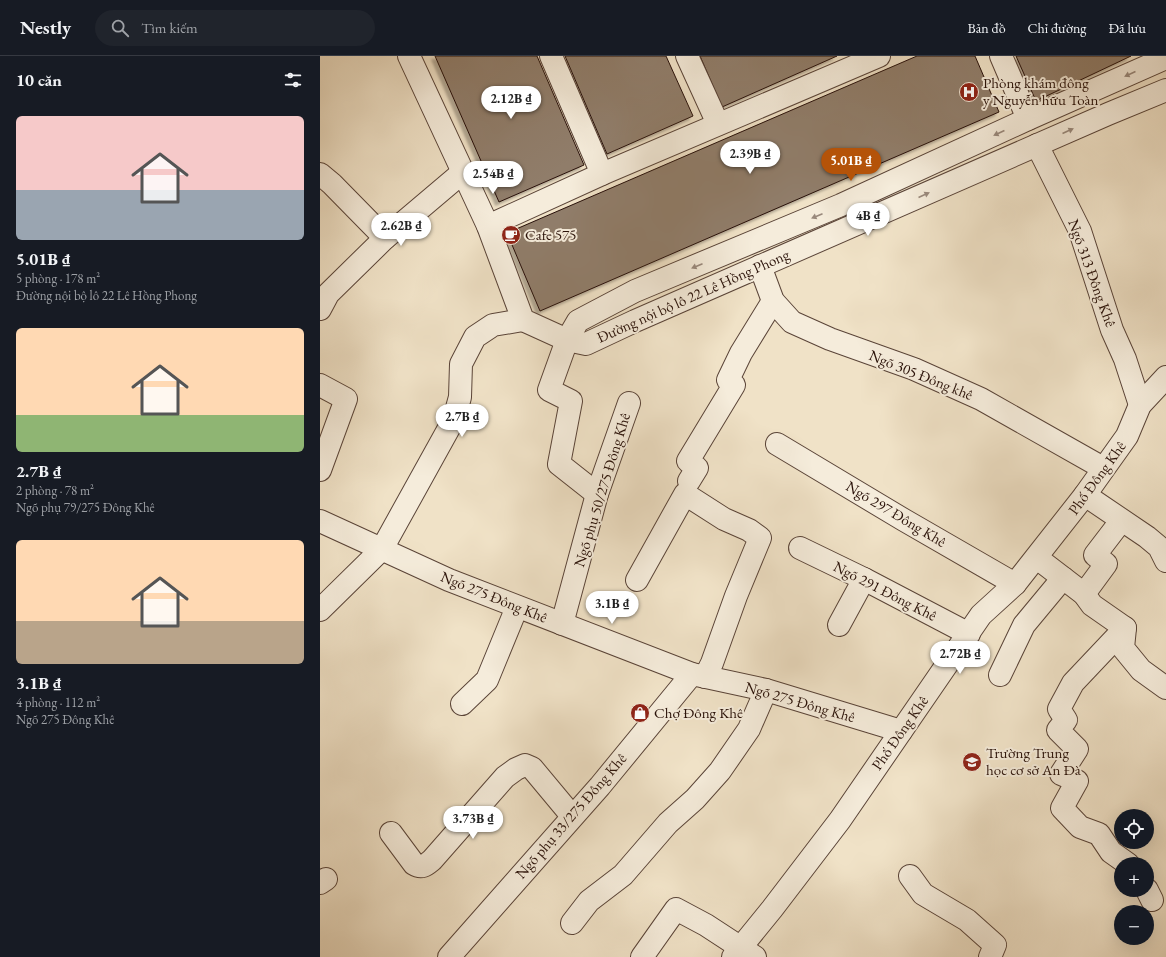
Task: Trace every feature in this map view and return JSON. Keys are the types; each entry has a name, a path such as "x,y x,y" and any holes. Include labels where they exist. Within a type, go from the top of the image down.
{"street":[{"path":"409,56 488,226 524,320"},
{"path":"551,56 602,174"},
{"path":"687,56 718,124"},
{"path":"488,226 602,174 879,56"},
{"path":"1001,56 1028,119"},
{"name":"Đường nội bộ lô 22 Lê Hồng Phong","path":"1166,58 1028,119 841,205 635,291 578,321 566,340 586,344 760,266 1166,90"},
{"name":"Ngõ 313 Đông Khê","path":"1037,145 1080,231 1112,330 1126,359 1140,405"},
{"path":"323,297 385,238 463,172"},
{"path":"320,174 332,184 385,238"},
{"name":"Ngõ 305 Đông khê","path":"760,266 773,301 792,322 830,339 914,368 981,399 1103,468"},
{"path":"688,481 697,468 688,461 734,386 728,380 741,353 773,301"},
{"path":"320,610 382,549 454,419 460,397 461,364 475,337 493,325 524,320 566,340 549,390 571,401 559,464 597,494"},
{"name":"Phố Đông Khê","path":"743,954 772,909 840,820 968,634 982,615 1015,584 1037,558 1085,495 1127,436 1140,405 1166,377"},
{"path":"320,385 346,399 320,470"},
{"name":"Ngõ phụ 50/275 Đông Khê","path":"562,624 597,494 629,402"},
{"name":"Ngõ 297 Đông Khê","path":"777,444 1015,584"},
{"name":"Ngõ phụ 33/275 Đông Khê","path":"449,957 572,816 698,676 712,664 736,596 760,538 749,530 724,519 685,494 637,580"},
{"path":"1085,495 1121,521 1147,537 1159,547 1166,561"},
{"name":"Ngõ 275 Đông Khê","path":"320,521 449,580 698,676 766,690 901,731"},
{"path":"1084,594 1106,564 1095,555 1121,521"},
{"name":"Ngõ 291 Đông Khê","path":"800,548 864,579 968,634"},
{"path":"1037,558 1084,594 1092,606 1126,628"},
{"path":"1000,675 1024,625 1063,578"},
{"path":"839,625 864,579"},
{"path":"462,704 487,680 517,606"},
{"path":"1126,628 1123,648 1141,670 1166,688"},
{"path":"1118,857 1111,852 1099,834 1080,827 1062,808 1076,781 1061,774 1077,749 1058,730 1066,720 1059,709 1073,683 1126,628"},
{"path":"572,924 589,901 623,875 668,823 695,799 720,771 749,729 766,690"},
{"path":"391,833 414,864 417,866 425,866 505,777 516,769 525,765 532,768 572,816"},
{"path":"910,876 923,894 967,920 995,945 990,957"},
{"path":"642,957 676,909 706,925 743,954"}],"building":[{"path":"435,56 537,56 584,165 499,202"},
{"path":"565,56 666,56 693,116 607,154"},
{"path":"700,56 837,56 722,107"},
{"path":"917,56 975,56 999,112 540,311 507,233"},
{"path":"1016,56 1131,56 1036,101"}],"place":[{"name":"Phòng khám đông y Nguyễn hữu Toàn","path":"969,92"},
{"name":"Cafe 575","path":"511,235"},
{"name":"Chợ Đông Khê","path":"640,713"},
{"name":"Trường Trung học cơ sở An Đà","path":"972,762"}]}
